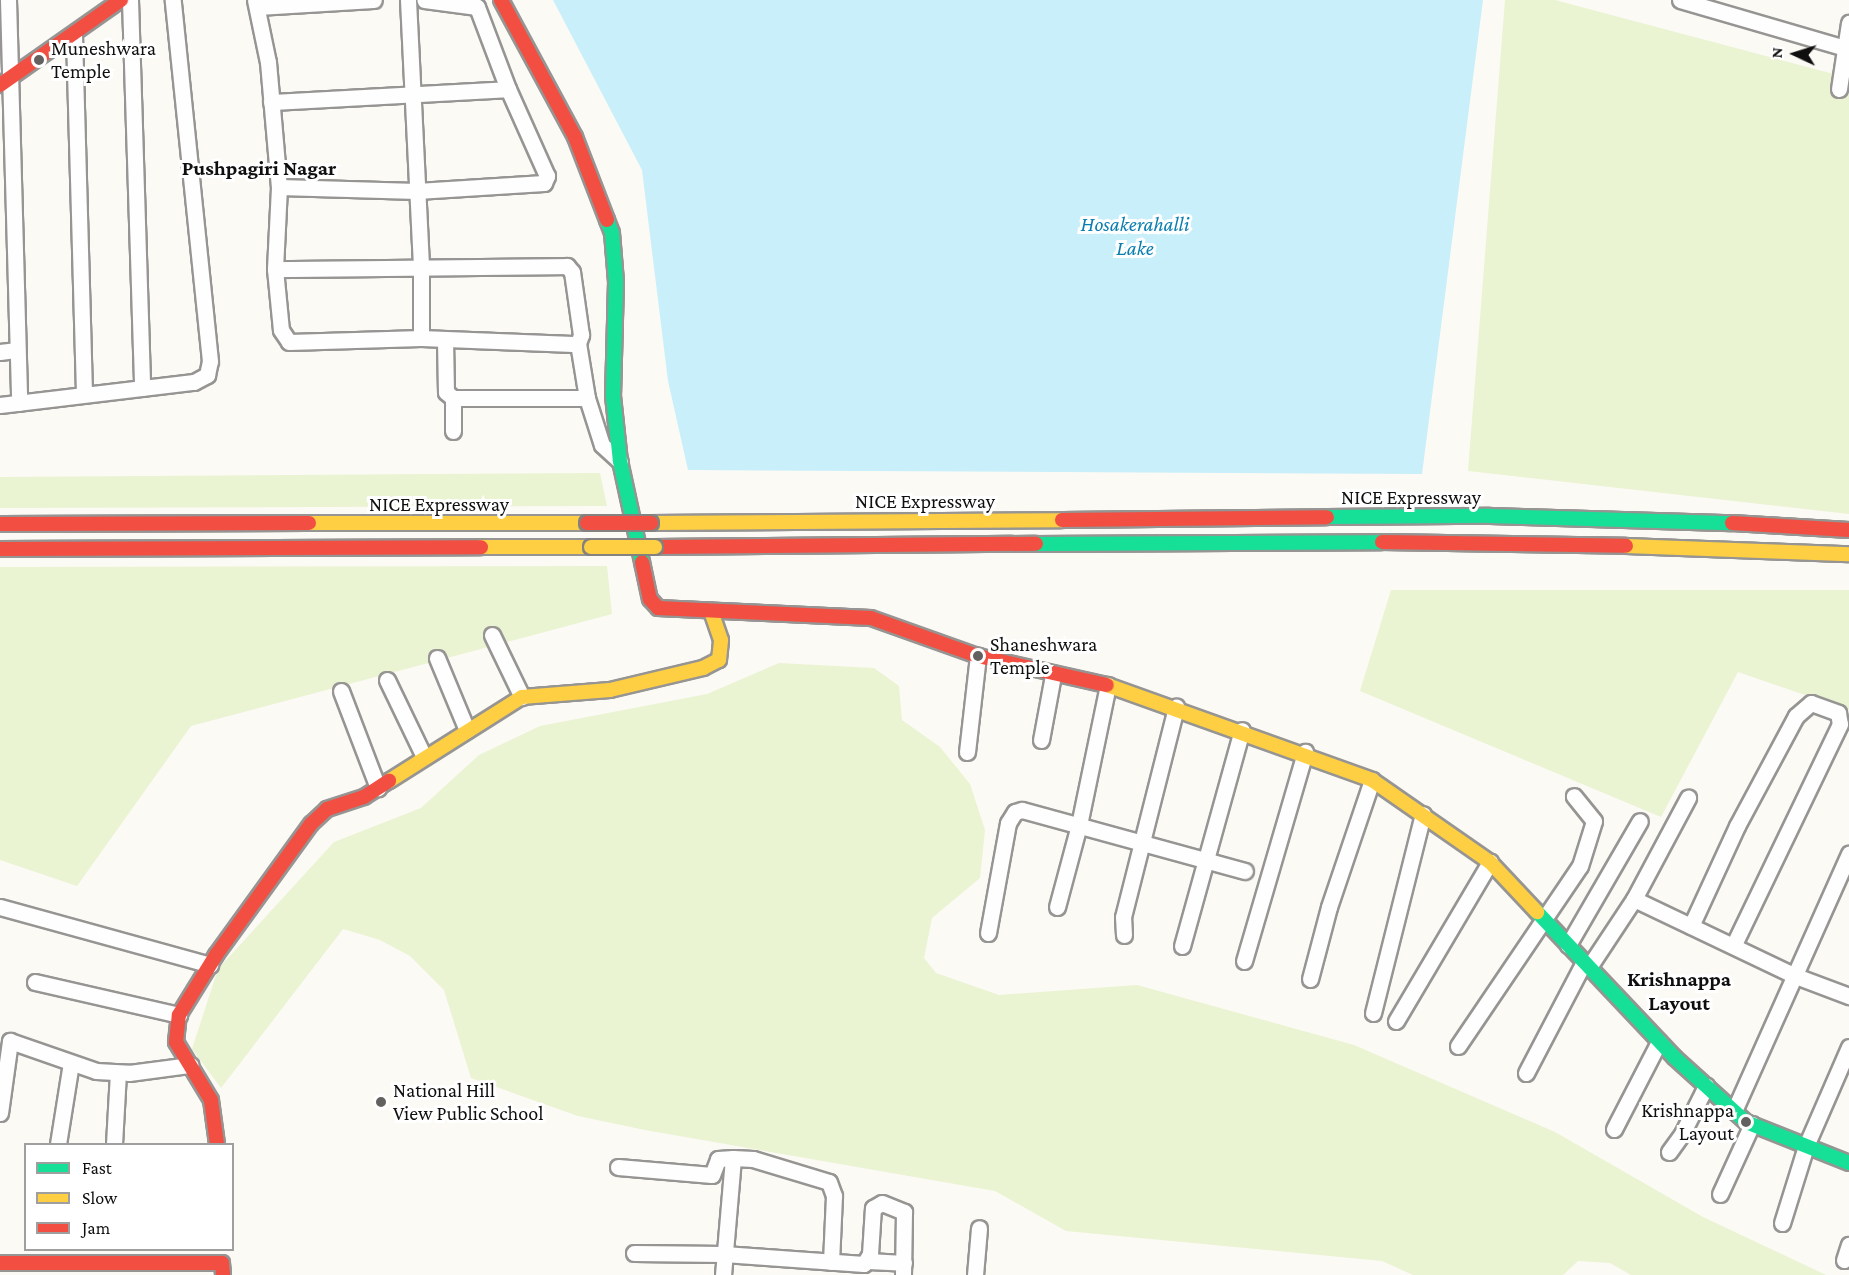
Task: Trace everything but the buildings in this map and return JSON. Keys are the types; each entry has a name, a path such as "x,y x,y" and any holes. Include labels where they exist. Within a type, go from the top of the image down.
{"main road":[{"path":"6,81 122,0"},
{"path":"501,0 575,136 612,233 616,282 612,396 620,461 650,599 658,608 871,618 978,657 1053,675 1108,685 1305,752 1372,780 1490,862 1659,1042 1734,1111 1752,1124 1849,1163"},
{"name":"NICE Expressway","path":"0,525 651,523 1490,516 1666,519 1849,530"},
{"path":"0,549 1490,541 1849,554"},
{"path":"217,1143 211,1100 176,1042 179,1015 210,965 311,824 327,809 364,797 522,697 610,690 703,668 719,660 721,640 711,611"},
{"path":"0,1263 222,1263"}],"street":[{"path":"8,0 6,81 19,403"},
{"path":"130,0 142,388"},
{"path":"0,405 194,382 207,375 210,361 173,0"},
{"path":"374,0 256,4 271,102 279,187 275,269 281,330 289,342 421,338 578,343"},
{"path":"408,0 421,268 421,338"},
{"path":"279,187 417,190 544,183 547,176 508,89 476,3 424,0"},
{"path":"1680,0 1847,48"},
{"path":"1839,89 1849,23"},
{"path":"74,35 84,394"},
{"path":"271,102 414,96 508,89"},
{"path":"275,269 567,266 572,272 578,343 587,398 602,445 620,461"},
{"path":"445,340 446,392 453,398 587,398"},
{"path":"0,352 16,350"},
{"path":"453,398 453,431"},
{"path":"492,635 522,697"},
{"path":"967,752 978,657"},
{"path":"437,658 467,730"},
{"path":"1041,740 1053,675"},
{"path":"387,680 424,757"},
{"path":"1057,907 1079,825 1108,685"},
{"path":"341,691 378,788"},
{"path":"1691,926 1737,826 1796,716 1811,703 1838,713 1840,724 1733,946"},
{"path":"1124,935 1123,916 1176,707"},
{"path":"1182,946 1242,730"},
{"path":"1244,961 1305,752"},
{"path":"1310,979 1329,907 1372,780"},
{"path":"1458,1046 1543,918 1574,879 1594,827 1575,796"},
{"path":"1526,1073 1587,965 1634,899 1688,798"},
{"path":"988,933 1011,817 1022,810 1245,871"},
{"path":"1373,1013 1423,814"},
{"path":"1568,945 1640,822"},
{"path":"1734,1111 1849,854"},
{"path":"1396,1021 1490,862"},
{"path":"1634,899 1793,975 1849,996"},
{"path":"0,907 210,965"},
{"path":"35,982 179,1015"},
{"path":"0,1113 5,1040 70,1063 118,1073 190,1065"},
{"path":"1614,1129 1659,1042"},
{"path":"1782,1223 1806,1146 1849,1047"},
{"path":"58,1143 70,1063"},
{"path":"114,1143 118,1073"},
{"path":"1668,1152 1683,1134 1706,1086"},
{"path":"1720,1194 1752,1124"},
{"path":"723,1275 733,1158"},
{"path":"618,1167 712,1175 718,1159 753,1159 829,1182 834,1196 831,1262"},
{"path":"634,1253 724,1254 864,1264 868,1261 904,1269 904,1212 882,1203 873,1208 868,1261"},
{"path":"975,1275 979,1228"}],"green space":[{"path":"1505,0 1555,0 1849,78 1849,514 1468,471"},
{"path":"600,473 607,506 0,508 0,477"},
{"path":"607,566 612,614 191,726 77,886 0,860 0,567"},
{"path":"1391,590 1849,590 1849,710 1738,672 1661,817 1360,691"},
{"path":"779,663 874,668 899,686 902,720 940,747 970,784 985,830 980,878 932,918 924,958 936,973 999,995 1137,985 1354,1045 1555,1132 1703,1217 1826,1275 1631,1275 1610,1263 1578,1261 1563,1275 1413,1275 1382,1261 1066,1231 995,1191 645,1130 578,1116 471,1078 444,990 410,956 380,940 343,929 221,1088 192,1049 218,969 334,842 421,808 479,755 540,726 707,694"}],"water":[{"name":"Hosakerahalli Lake","path":"553,0 1483,0 1422,474 688,470 668,381 642,170"}],"traffic: fast":[{"path":"607,220 612,233 616,282 613,396 620,461 642,562"},
{"path":"1327,517 1490,516 1732,523"},
{"path":"1036,544 1382,542"},
{"path":"1537,912 1674,1057 1746,1122 1849,1163"}],"traffic: slow":[{"path":"651,523 1062,520"},
{"path":"309,523 587,523"},
{"path":"1626,546 1849,554"},
{"path":"481,547 591,547"},
{"path":"591,547 655,547"},
{"path":"389,781 522,697 610,690 703,668 719,660 721,640 711,611"},
{"path":"1107,685 1372,780 1490,862 1537,912"}],"traffic: jam":[{"path":"0,85 121,0"},
{"path":"501,0 575,137 607,220"},
{"path":"1062,520 1327,517"},
{"path":"0,524 309,523"},
{"path":"587,523 651,523"},
{"path":"1732,523 1849,530"},
{"path":"1382,542 1626,546"},
{"path":"655,547 1036,544"},
{"path":"0,549 481,547"},
{"path":"642,562 650,599 658,608 871,618 978,656 1107,685"},
{"path":"217,1143 211,1100 176,1042 179,1015 216,955 311,824 327,809 364,797 389,781"},
{"path":"0,1263 222,1263 223,1275"}],"place":[{"name":"Muneshwara Temple","path":"39,60"},
{"name":"Shaneshwara Temple","path":"978,656"},
{"name":"National Hill View Public School","path":"381,1102"},
{"name":"Krishnappa Layout","path":"1746,1122"}],"district":[{"name":"Pushpagiri Nagar","path":"259,168"},
{"name":"Krishnappa Layout","path":"1679,991"}]}
